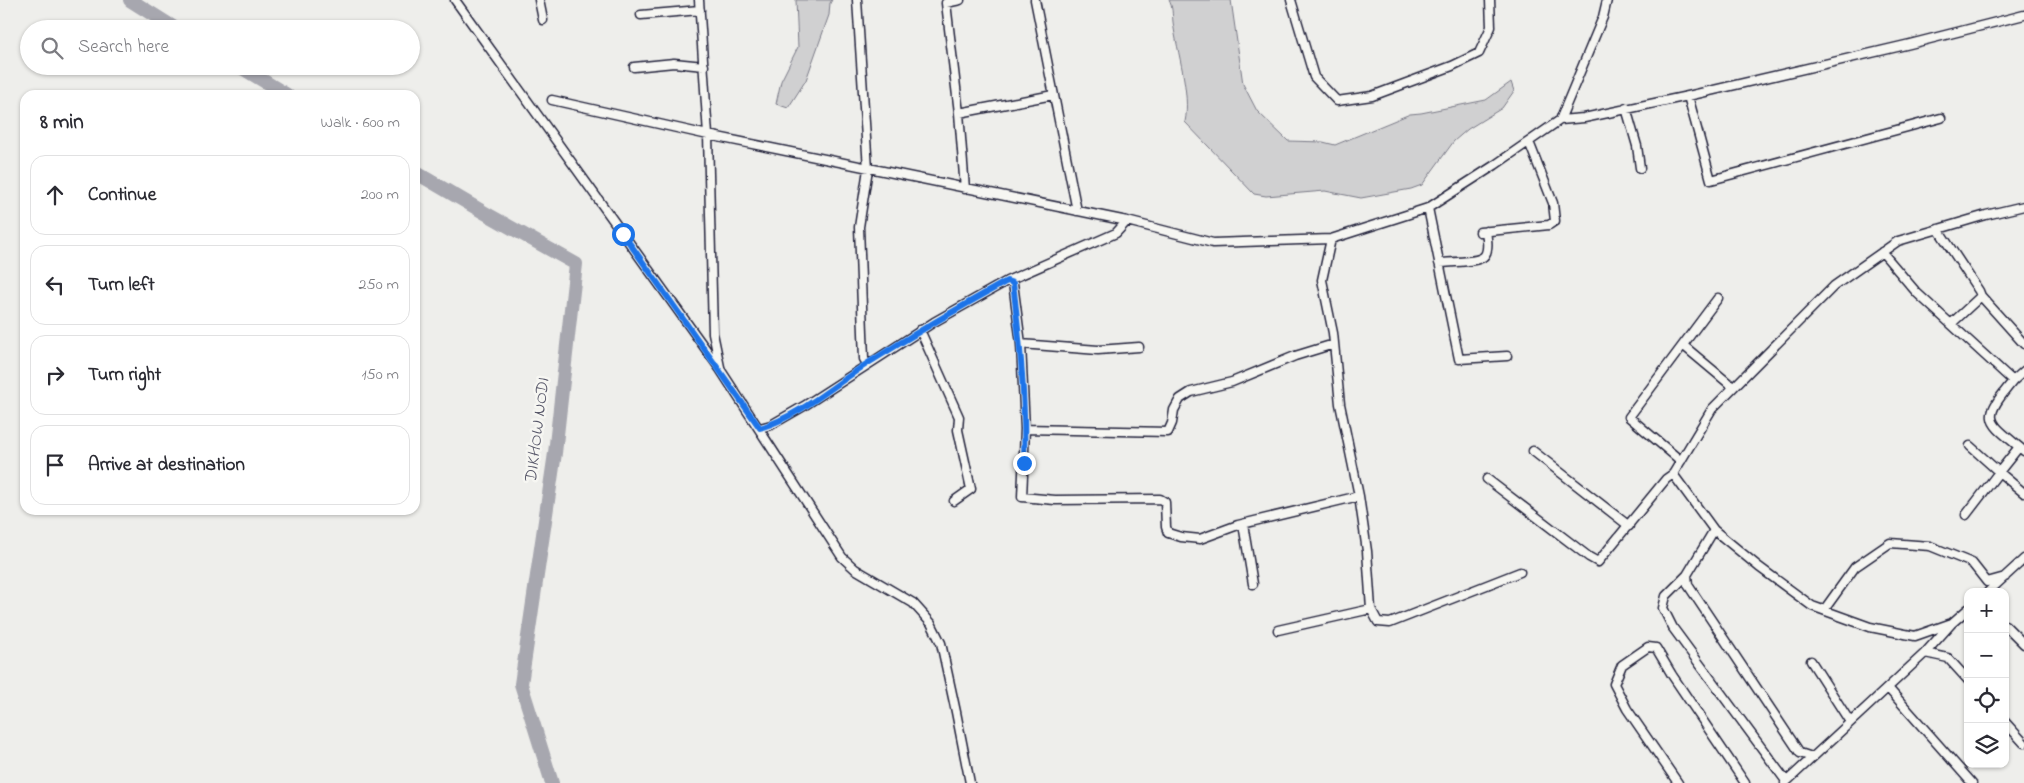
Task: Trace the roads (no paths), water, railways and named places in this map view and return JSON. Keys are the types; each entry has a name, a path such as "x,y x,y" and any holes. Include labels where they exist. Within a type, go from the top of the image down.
{"street":[{"path":"455,0 720,370 760,428 842,557 855,569 913,603 931,623 941,643 970,783"},
{"path":"539,0 543,20"},
{"path":"700,0 708,135 714,333 720,370"},
{"path":"857,0 868,169 859,227 864,359 867,364"},
{"path":"960,0 946,3 959,113 965,189"},
{"path":"1034,0 1078,211"},
{"path":"1291,0 1314,78 1337,101 1372,96 1452,66 1479,53 1491,27 1490,0"},
{"path":"1560,120 1603,17 1607,0"},
{"path":"641,15 700,10"},
{"path":"552,100 868,169 1078,211 1213,243 1331,240 1428,208 1560,120 1584,118 1688,96 2024,15"},
{"path":"634,67 674,63 704,66"},
{"path":"959,113 1053,95"},
{"path":"1688,96 1711,180 1942,118"},
{"path":"1626,108 1637,146 1640,168"},
{"path":"1439,263 1479,260 1484,256 1487,249 1483,232 1549,224 1554,221 1553,203 1528,142"},
{"path":"1487,479 1598,562 1666,479 1673,474 1712,409 1834,286 1898,241 2024,206"},
{"path":"1428,208 1459,359 1507,356"},
{"path":"760,428 771,425 804,406 920,330 1007,281 1116,233 1127,222"},
{"path":"1938,229 1979,291 1980,296 2024,344"},
{"path":"1331,240 1322,280 1334,344 1340,404 1359,496 1367,551 1370,609 1378,622 1390,623 1520,572"},
{"path":"1882,252 1917,293 1952,323 1957,331 2013,381"},
{"path":"1007,281 1013,283 1021,344 1025,429 1022,497 1055,500 1160,499 1165,502 1168,534 1196,539 1243,524 1359,496"},
{"path":"1952,323 1980,296"},
{"path":"1681,461 1629,417 1684,346 1718,298"},
{"path":"920,330 959,418 958,430 971,489 954,501"},
{"path":"1021,344 1098,350 1139,347"},
{"path":"1025,429 1168,432 1177,404 1180,399 1191,392 1232,382 1295,356 1334,344"},
{"path":"1684,346 1733,387"},
{"path":"1966,515 1999,472 2022,449 1994,426 1991,412 1994,404 2024,371"},
{"path":"1970,446 2024,493"},
{"path":"1533,451 1629,526"},
{"path":"1673,474 1714,530 1759,567 1812,606 1870,627 1915,636 1952,623"},
{"path":"1243,524 1253,584"},
{"path":"1714,530 1687,575 1666,596 1663,608 1673,628 1785,782 1925,653 1964,612"},
{"path":"1824,610 1854,567 1890,543 1930,546 1972,563 1987,582 2005,577"},
{"path":"1993,588 2024,559"},
{"path":"1687,575 1688,585 1800,753 1812,757"},
{"path":"1278,630 1370,609"},
{"path":"2009,629 2024,644"},
{"path":"1678,783 1627,709 1614,684 1622,665 1648,647 1656,648 1672,675 1745,783"},
{"path":"1925,653 1948,658 1966,678"},
{"path":"1811,661 1850,722"},
{"path":"1888,688 1972,783"},
{"path":"2006,723 2024,743"}],"waterway":[{"name":"DIKHOW NODI","path":"130,0 162,20"},
{"name":"DIKHOW NODI","path":"254,75 279,90"},
{"name":"DIKHOW NODI","path":"420,175 576,264 555,453 521,684 552,783"}]}
